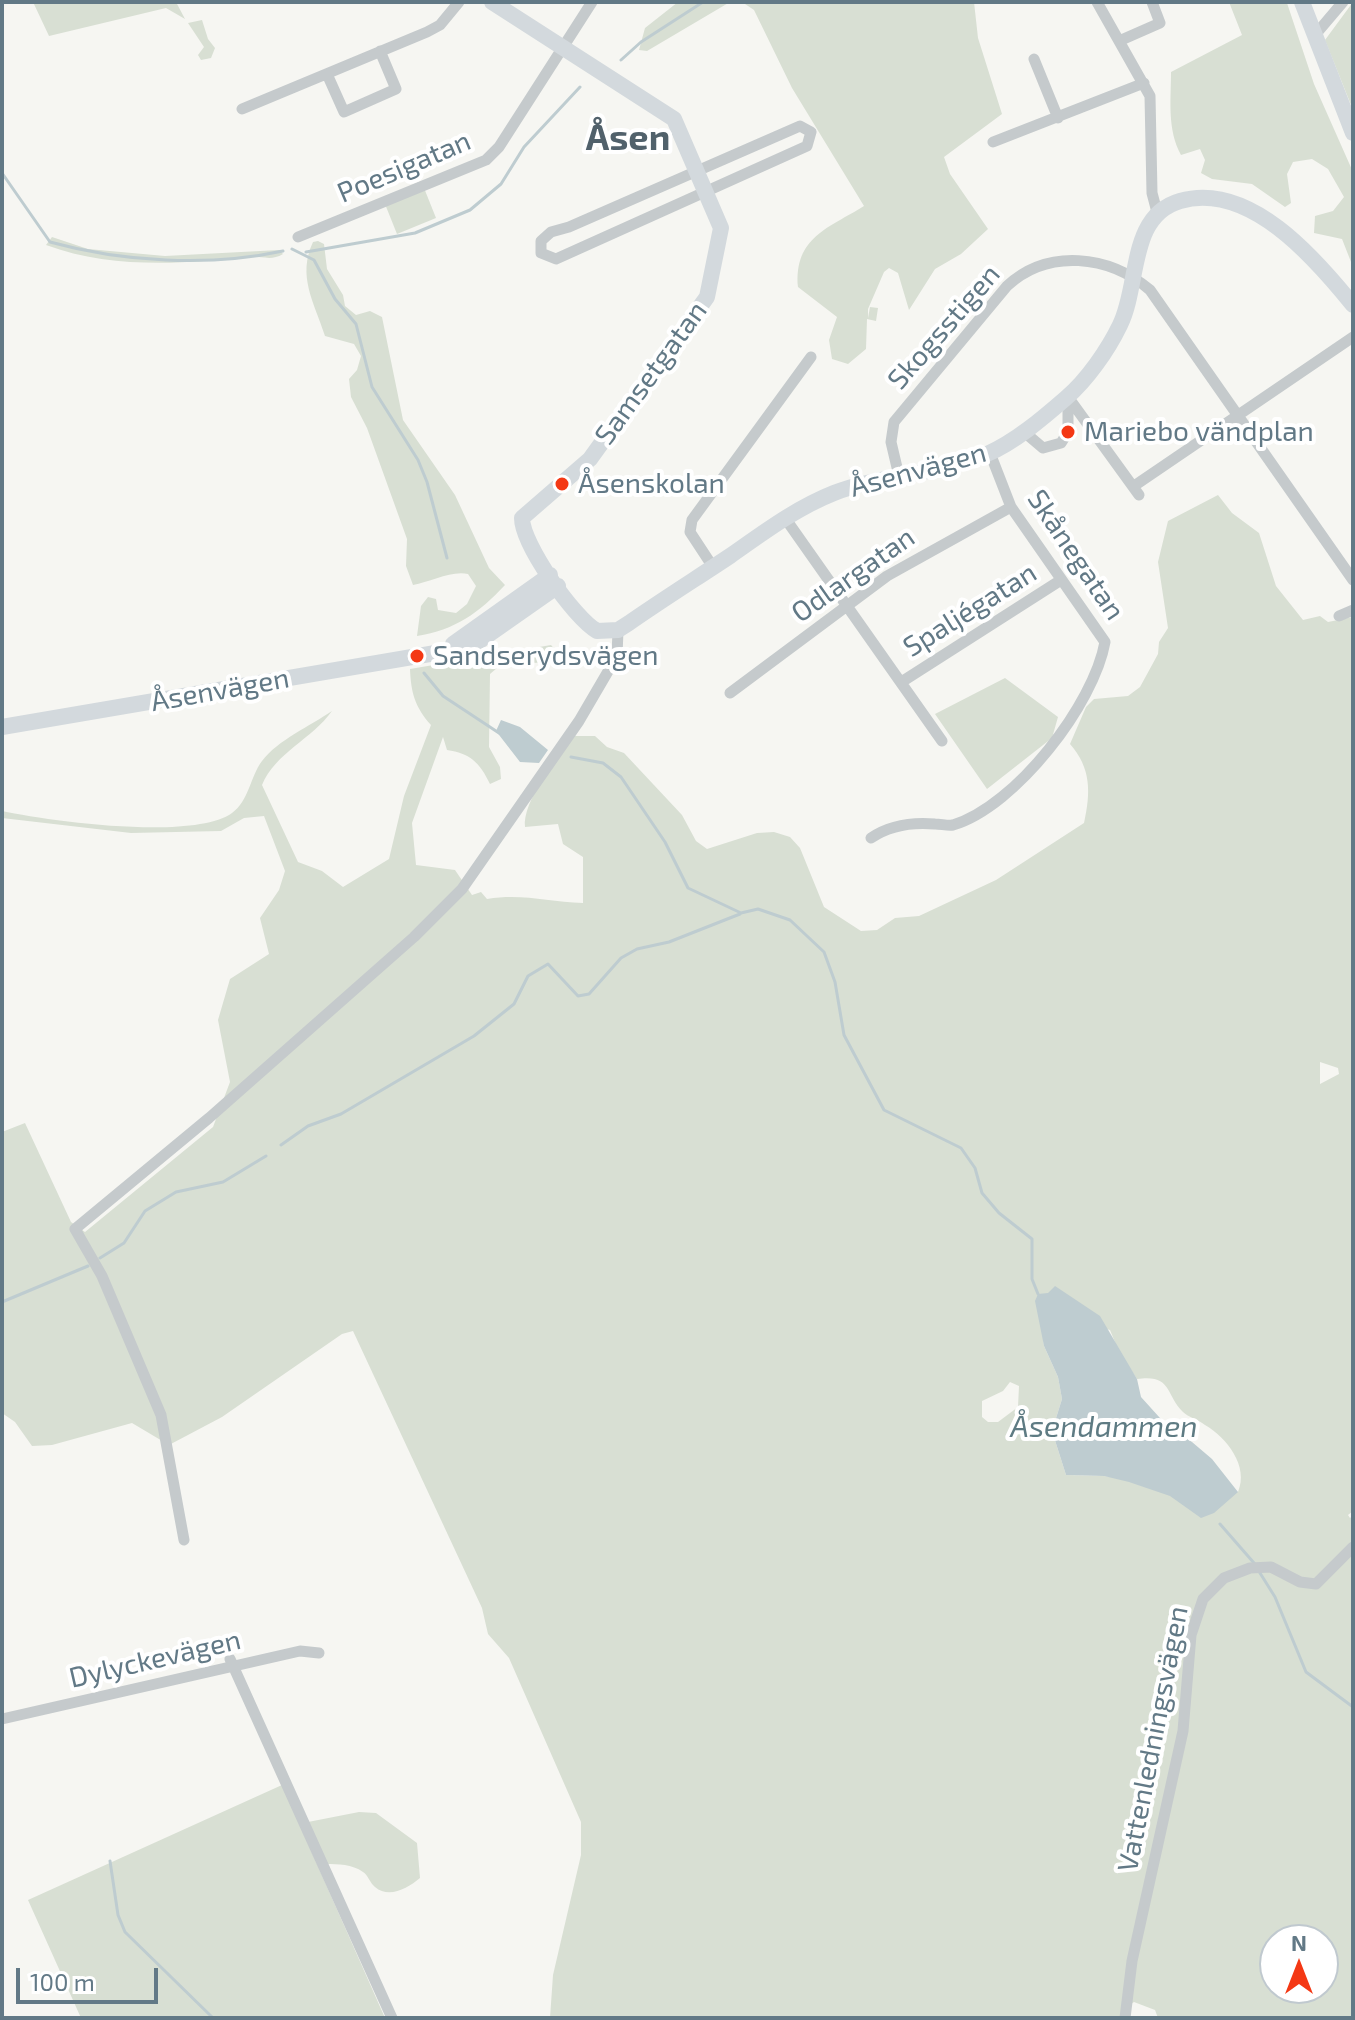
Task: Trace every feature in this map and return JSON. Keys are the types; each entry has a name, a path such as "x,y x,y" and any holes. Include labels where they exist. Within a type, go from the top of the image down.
{"street":[{"path":"242,109 440,25 459,2"},
{"name":"Samsetgatan","path":"492,2 666,110 674,119 698,170 721,228 721,243 707,297 590,459 522,518 526,539 554,580"},
{"name":"Poesigatan","path":"298,237 486,160 499,147 592,2"},
{"path":"1097,2 1144,83 1152,110 1152,193 1157,212 1195,198 1227,201 1250,211 1291,239 1353,305"},
{"path":"1119,41 1160,23 1152,2"},
{"path":"1302,2 1353,133"},
{"path":"1315,35 1343,2"},
{"path":"327,74 344,112 396,89 380,51"},
{"path":"1034,59 1058,118"},
{"path":"993,142 1144,83"},
{"path":"796,127 805,127 811,132 807,146 556,259 541,253 541,241 551,232 698,170 796,127"},
{"name":"Åsenvägen","path":"618,630 785,518 835,493 948,467 990,453 1068,397 1121,324 1148,225 1157,212"},
{"name":"Skogsstigen","path":"899,476 891,442 894,422 1017,277 1045,262 1061,259 1121,269 1133,275"},
{"path":"1133,275 1150,290 1353,580"},
{"path":"1068,397 1137,490 1238,415 1353,337"},
{"path":"713,567 690,532 692,520 811,357"},
{"path":"1023,431 1043,448 1061,443 1068,432 1068,397"},
{"name":"Skånegatan","path":"871,838 884,829 902,825 952,825 1009,792 1054,744 1102,658 1105,642 1011,507 990,453"},
{"name":"Odlargatan","path":"730,693 887,576 1011,507"},
{"path":"785,518 903,681 942,741"},
{"path":"184,1540 161,1415 102,1276 75,1229 209,1118 414,937 462,889 579,721 617,656 618,630 606,632 588,626 554,580"},
{"name":"Åsenvägen","path":"2,727 438,652 481,640 554,580"},
{"name":"Spaljégatan","path":"903,681 1049,591 1061,580"},
{"path":"1339,616 1353,610"},
{"name":"Vattenledningsvägen","path":"1125,2018 1132,1961 1183,1731 1191,1635 1203,1599 1224,1578 1250,1568 1265,1567 1300,1582 1316,1584 1353,1547"},
{"name":"Dylyckevägen","path":"2,1719 232,1663 300,1651 319,1653"},
{"path":"232,1663 392,2018"}],"shaded area":[{"path":"33,2 176,2 185,19 166,8 49,36"},
{"path":"678,2 730,2 647,51 639,50 645,28"},
{"path":"742,2 974,2 978,38 1002,114 944,157 950,174 988,229 961,254 935,269 909,310 898,273 889,268 884,272 868,309 868,318 870,307 878,308 876,321 867,319 866,349 848,364 832,359 829,340 837,317 798,287 798,270 802,256 816,236 864,206 792,88 754,10"},
{"path":"1229,2 1287,3 1314,84 1353,172 1353,267 1342,239 1314,233 1315,216 1333,211 1344,197 1328,169 1312,159 1293,162 1287,174 1291,203 1285,207 1252,184 1212,179 1201,173 1205,160 1200,149 1181,155 1172,125 1171,72 1242,35"},
{"path":"1353,2 1353,110 1325,40"},
{"path":"202,20 208,39 215,48 211,58 201,60 198,55 204,47 188,23"},
{"path":"424,188 436,218 397,234 385,204"},
{"path":"52,237 88,249 165,256 279,250 283,254 270,258 146,263 70,253 46,245"},
{"path":"313,242 324,244 327,269 343,295 345,306 356,315 370,311 382,317 403,420 455,495 489,568 505,585 476,612 455,625 431,633 417,636 421,606 428,597 436,599 438,610 456,613 467,604 476,586 468,574 462,573 413,585 406,566 407,539 367,428 351,397 349,379 357,370 361,356 354,344 325,336 309,289 308,254"},
{"path":"1218,495 1232,513 1259,533 1276,586 1303,620 1320,616 1328,622 1353,617 1353,1511 1348,1515 1350,1518 1353,1515 1353,2018 1158,2018 1155,2010 1134,2002 1124,2009 1123,2018 550,2018 553,1975 581,1855 581,1822 509,1658 488,1634 482,1608 353,1331 342,1334 222,1417 169,1445 132,1423 52,1445 32,1446 15,1422 2,1413 2,1132 25,1123 71,1222 85,1232 213,1127 230,1082 218,1020 230,979 269,954 260,918 279,890 285,871 264,816 244,818 221,831 131,833 2,818 2,811 120,826 186,826 213,821 238,808 258,767 269,753 332,711 276,764 262,785 298,862 322,871 343,887 389,859 404,796 431,725 415,699 410,669 551,645 557,652 544,663 504,662 490,674 489,747 500,767 501,779 490,784 473,760 447,750 443,737 412,823 416,865 455,870 472,895 481,892 487,899 524,897 583,903 583,857 563,844 558,824 525,827 529,805 559,755 574,736 595,736 607,747 624,753 682,815 696,841 707,849 757,833 774,832 790,837 800,848 824,907 861,931 877,930 895,918 919,916 996,880 1084,823 1088,781 1082,762 1070,744 1086,707 1094,699 1128,696 1140,687 1158,654 1159,642 1168,628 1158,562 1168,521","holes":["1320,1062 1338,1068 1339,1074 1320,1084","1040,1309 1110,1330 1119,1352 1137,1379 1162,1382 1183,1412 1203,1423 1228,1445 1241,1472 1238,1492 1104,1476 1066,1475 1052,1431 1062,1399 1058,1377 1044,1346","1010,1382 1019,1386 1018,1407 998,1422 988,1422 982,1417 982,1401 1003,1391"]},
{"path":"1005,678 1058,717 1052,738 987,789 935,714"},
{"path":"282,1785 385,2018 81,2018 28,1900"},
{"path":"359,1812 376,1813 417,1843 420,1878 404,1888 386,1892 375,1887 359,1869 326,1864 308,1822"}],"water":[{"path":"501,720 520,727 548,750 539,763 520,762 496,731"},
{"name":"Åsendammen","path":"1055,1286 1100,1316 1137,1379 1141,1397 1169,1428 1212,1459 1238,1492 1214,1513 1201,1518 1170,1496 1129,1482 1104,1476 1066,1475 1052,1431 1062,1399 1058,1377 1044,1346 1035,1301 1038,1294 1048,1293"}],"waterway":[{"path":"621,60 641,42 703,2"},
{"path":"306,252 415,233 470,210 501,184 524,147 580,87"},
{"path":"2,173 50,242 106,254 166,260 226,259 283,251"},
{"path":"292,249 314,260 335,299 356,324 372,387 418,460 427,482 447,558"},
{"path":"424,673 443,696 499,733"},
{"path":"571,757 603,763 621,777 665,842 688,888 741,913 758,909 790,920 824,952 835,982 844,1035 884,1110 961,1148 975,1168 982,1193 999,1213 1032,1239 1032,1279 1038,1294"},
{"path":"281,1145 308,1126 341,1114 474,1036 514,1004 528,976 548,964 578,996 589,994 621,958 637,949 669,942 740,914"},
{"path":"100,1258 124,1243 145,1211 176,1192 223,1182 266,1156"},
{"path":"2,1302 88,1266"},
{"path":"1220,1524 1254,1563"},
{"path":"1260,1573 1275,1597 1306,1672 1353,1707"},
{"path":"110,1861 118,1915 125,1932 213,2018"}],"place":[{"name":"Mariebo vändplan","path":"1068,432"},
{"name":"Åsenskolan","path":"562,484"},
{"name":"Sandserydsvägen","path":"417,656"}],"district":[{"name":"Åsen","path":"628,138"}]}
